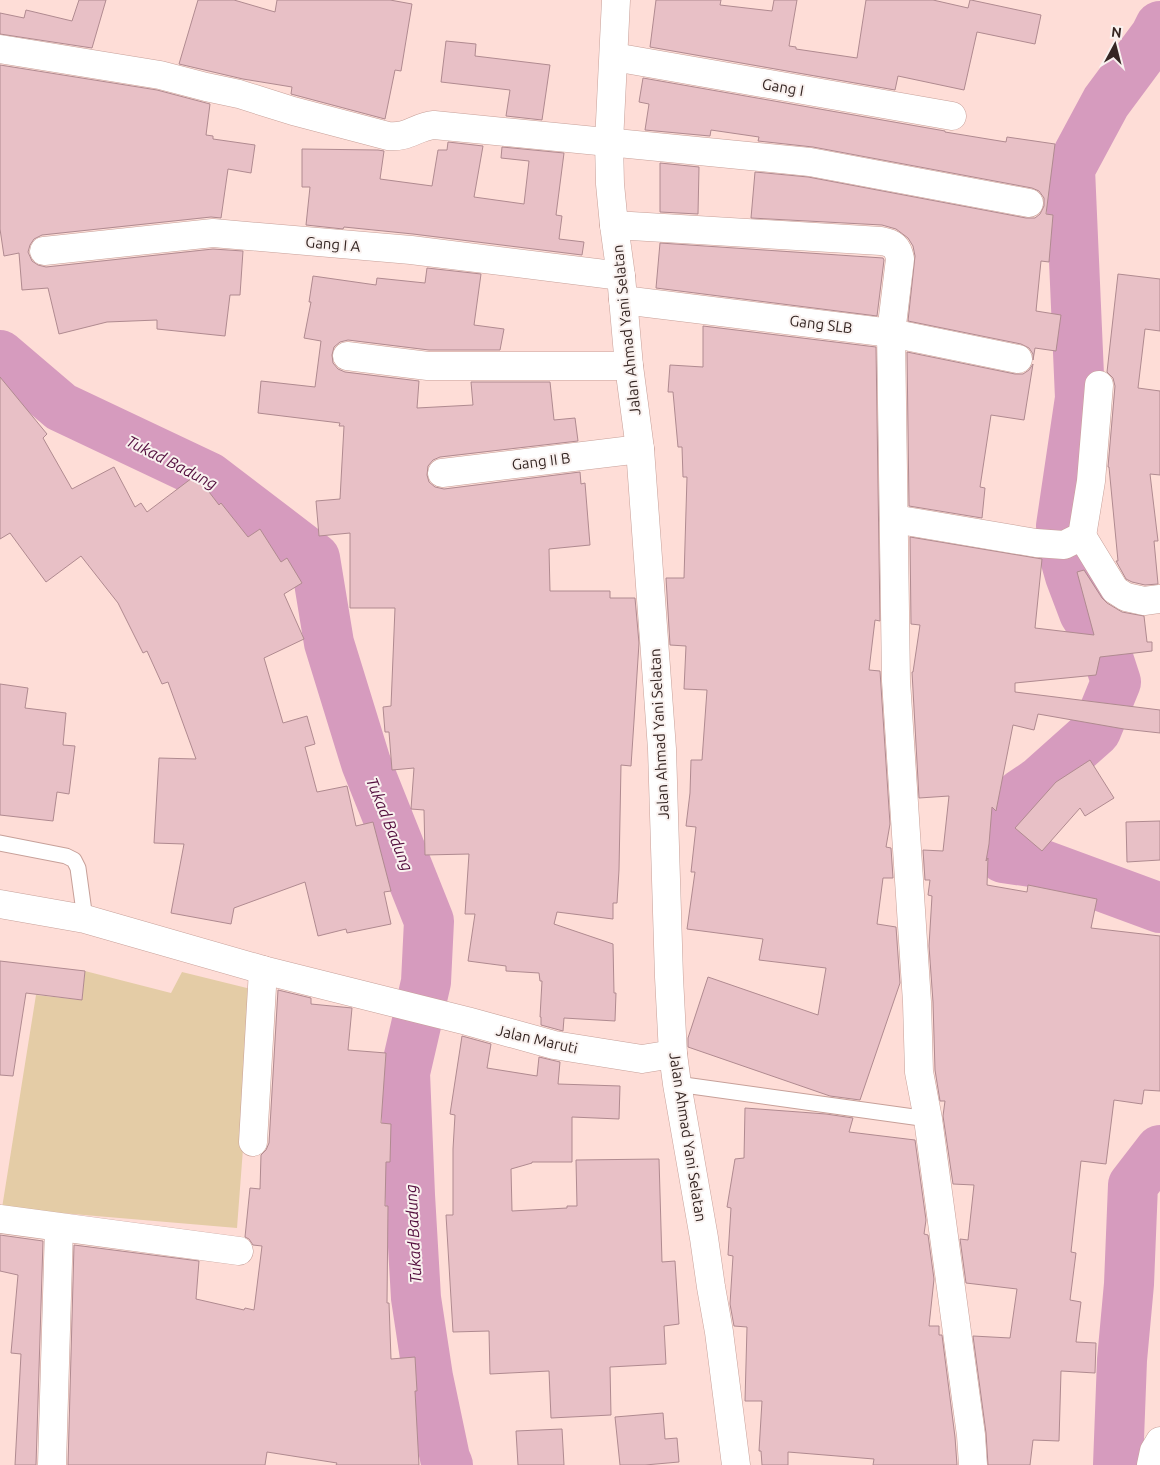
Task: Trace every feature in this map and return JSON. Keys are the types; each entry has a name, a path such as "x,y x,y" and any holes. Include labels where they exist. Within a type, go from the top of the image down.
{"street":[{"name":"Jalan Ahmad Yani Selatan","path":"616,0 609,142 610,184 629,366 640,449 662,749 673,1054 676,1084 719,1332 736,1465"},
{"path":"0,49 160,75 239,94 293,111 388,136 408,135 425,126 434,125 810,162 1029,202"},
{"name":"Gang I","path":"614,57 952,116"},
{"path":"614,225 888,242 898,251 900,259 891,333 896,681 917,1002 919,1072 928,1119 973,1465"},
{"name":"Gang I A","path":"44,251 213,233 411,250 622,288"},
{"name":"Gang SLB","path":"622,288 891,333 1018,359"},
{"path":"348,356 428,366 629,366"},
{"path":"1099,385 1091,481 1082,536 1115,590 1126,597 1144,602 1160,599"},
{"name":"Gang II B","path":"442,473 640,449"},
{"path":"894,519 1036,543 1064,545 1082,536"},
{"name":"Jalan Maruti","path":"0,904 85,919 263,970 467,1021 554,1045 642,1059 673,1054"},
{"path":"253,1142 263,970"},
{"path":"0,1219 239,1251"},
{"path":"52,1465 59,1228"},
{"path":"1151,1465 1154,1451 1160,1441"}],"lane":[{"path":"0,842 66,856 74,860 78,868 85,919"},
{"path":"676,1084 928,1119"}],"shaded area":[{"path":"85,971 171,993 182,972 255,990 237,1228 2,1208 36,995 82,1000"}],"building":[{"path":"79,0 106,0 92,48 0,34 0,13 24,18 26,10 72,21"},
{"path":"198,0 234,0 275,12 277,0 390,0 412,4 401,71 395,70 385,119 291,94 292,87 243,79 179,64"},
{"path":"656,0 721,0 720,5 772,11 774,0 797,0 789,46 796,47 796,49 857,58 866,0 933,0 968,8 971,0 1041,15 1035,44 977,32 964,90 898,76 895,90 650,47"},
{"path":"446,41 476,44 475,56 550,65 542,120 506,116 510,90 441,82"},
{"path":"0,65 157,90 210,104 206,135 213,136 213,139 255,145 251,173 228,169 221,218 211,217 42,235 34,239 28,252 32,261 46,267 213,249 243,251 240,295 230,295 225,336 157,329 157,320 107,322 59,334 48,288 22,290 19,253 4,256 0,229"},
{"path":"643,78 1006,142 1007,137 1055,144 1046,214 1053,215 1049,262 1041,261 1036,311 1061,315 1056,351 1035,348 1033,360 1033,354 1029,348 1021,344 908,321 915,256 913,246 908,238 896,229 882,225 751,218 755,172 808,177 1026,218 1035,218 1040,214 1044,206 1044,198 1039,191 1032,188 813,147 758,141 759,137 711,130 710,136 645,130 649,104 639,102"},
{"path":"448,142 483,146 474,197 524,204 529,161 501,158 502,147 564,153 556,215 562,216 559,239 584,242 582,255 413,234 306,225 310,187 302,187 302,149 384,151 380,179 432,186 438,150 447,150"},
{"path":"660,163 699,167 698,214 660,212"},
{"path":"660,243 883,258 877,316 656,288"},
{"path":"427,268 481,274 474,325 504,329 500,350 429,350 348,340 340,342 334,347 333,363 338,369 345,372 419,381 417,408 473,405 471,382 550,382 554,420 575,418 578,441 440,457 433,460 428,466 427,475 429,482 435,487 444,489 580,472 581,484 585,483 590,545 549,549 550,591 610,591 610,598 635,598 639,643 631,766 621,765 617,903 613,903 613,919 557,912 554,924 613,944 614,993 616,993 615,1021 564,1018 563,1031 541,1025 542,981 540,981 539,973 506,971 506,966 468,961 475,914 465,914 469,854 425,855 424,810 411,809 414,768 392,770 389,732 385,732 383,707 391,706 395,608 350,608 350,533 319,536 316,501 340,499 344,426 339,426 340,423 258,413 261,381 315,387 321,341 304,338 311,302 309,302 313,276 376,285 377,278 425,283"},
{"path":"1118,274 1160,279 1160,331 1145,329 1138,388 1160,391 1160,475 1150,474 1158,541 1154,541 1158,584 1145,585 1126,579 1116,561 1118,561 1108,467 1115,386 1113,378 1107,372"},
{"path":"703,326 876,347 880,621 875,620 869,670 880,671 890,824 886,847 891,848 893,878 883,878 877,924 896,927 900,983 860,1100 830,1096 688,1047 688,1038 708,977 818,1015 826,968 759,960 763,939 687,929 695,872 691,872 696,827 686,826 691,760 702,760 707,690 684,689 686,646 670,645 666,578 684,578 687,477 683,477 682,447 678,447 673,392 668,392 670,365 703,367"},
{"path":"907,352 1015,374 1023,374 1033,364 1024,420 991,415 980,487 985,488 982,518 909,506"},
{"path":"0,377 47,434 43,438 72,489 114,467 135,507 141,503 147,512 196,475 219,505 221,503 248,537 260,529 281,562 287,558 302,583 284,594 304,639 264,658 283,723 307,716 315,744 305,747 317,792 347,786 356,826 373,822 391,891 384,892 391,924 347,933 346,929 318,936 305,882 234,908 231,924 171,913 184,844 154,843 159,758 196,759 168,682 162,684 147,651 143,653 118,603 81,556 46,582 10,533 0,539"},
{"path":"910,537 1042,559 1035,628 1094,635 1077,572 1084,570 1107,603 1122,612 1144,616 1147,642 1152,642 1152,651 1100,657 1096,675 1015,683 1015,692 1160,710 1160,733 1124,729 1038,714 1034,730 1013,725 996,811 992,807 986,861 988,858 987,885 1027,892 1028,885 1097,899 1091,928 1160,936 1160,1091 1144,1090 1142,1104 1114,1100 1106,1164 1081,1161 1071,1252 1076,1253 1070,1300 1081,1302 1076,1342 1096,1343 1095,1373 1061,1371 1059,1441 1033,1440 1030,1465 988,1465 986,1433 973,1336 1010,1338 1017,1289 966,1283 960,1239 968,1240 974,1185 953,1184 943,1116 945,1101 940,1101 935,1070 929,946 932,896 928,895 930,880 925,880 923,850 943,851 949,796 919,798 912,672 920,625 911,624"},
{"path":"0,684 28,688 25,708 66,713 63,745 75,746 69,794 57,792 53,821 0,815"},
{"path":"1090,760 1114,798 1085,816 1080,808 1042,851 1015,828 1056,782"},
{"path":"1160,821 1160,860 1127,862 1126,822"},
{"path":"0,961 85,971 82,1000 26,993 13,1076 0,1075"},
{"path":"278,990 311,998 311,1004 352,1008 348,1050 386,1053 381,1123 391,1124 390,1162 386,1162 385,1206 388,1206 387,1303 389,1303 391,1359 415,1357 419,1465 336,1465 337,1463 267,1452 265,1465 68,1465 74,1245 199,1261 196,1299 244,1310 245,1308 254,1310 262,1246 253,1245 245,1237 250,1188 260,1189 261,1155 269,1143"},
{"path":"462,1036 491,1044 487,1068 537,1076 539,1057 560,1062 558,1084 620,1086 619,1119 572,1117 572,1162 532,1162 511,1169 512,1211 577,1206 576,1160 659,1159 662,1262 675,1261 679,1324 664,1326 666,1364 610,1367 611,1415 551,1418 549,1371 490,1374 489,1331 453,1332 446,1215 453,1215 455,1115 450,1114"},
{"path":"745,1108 853,1118 849,1132 915,1140 926,1220 924,1234 928,1235 934,1279 929,1326 939,1326 939,1335 942,1335 957,1465 873,1465 874,1459 788,1452 788,1465 762,1465 761,1451 759,1451 762,1401 745,1401 747,1327 734,1326 730,1304 733,1256 728,1255 731,1208 727,1207 735,1159 744,1158"},
{"path":"0,1235 43,1241 36,1465 15,1465 21,1354 11,1353 18,1275 0,1271"},
{"path":"663,1413 665,1439 677,1438 679,1462 620,1465 615,1417"},
{"path":"562,1429 564,1465 518,1465 516,1431"}],"waterway":[{"path":"1061,526 1080,398 1070,169 1106,102 1155,36 1160,26"},
{"name":"Tukad Badung","path":"0,355 61,407 209,477 315,558 329,643 366,763 429,921 426,982 405,1073 416,1298 428,1377 448,1465"},
{"path":"1064,555 1084,613 1104,645 1116,682 1096,731 1040,781 1021,794 998,826 1003,858 1038,863 1160,908"},
{"path":"1118,1465 1122,1360 1129,1284 1133,1185 1160,1150"}]}
